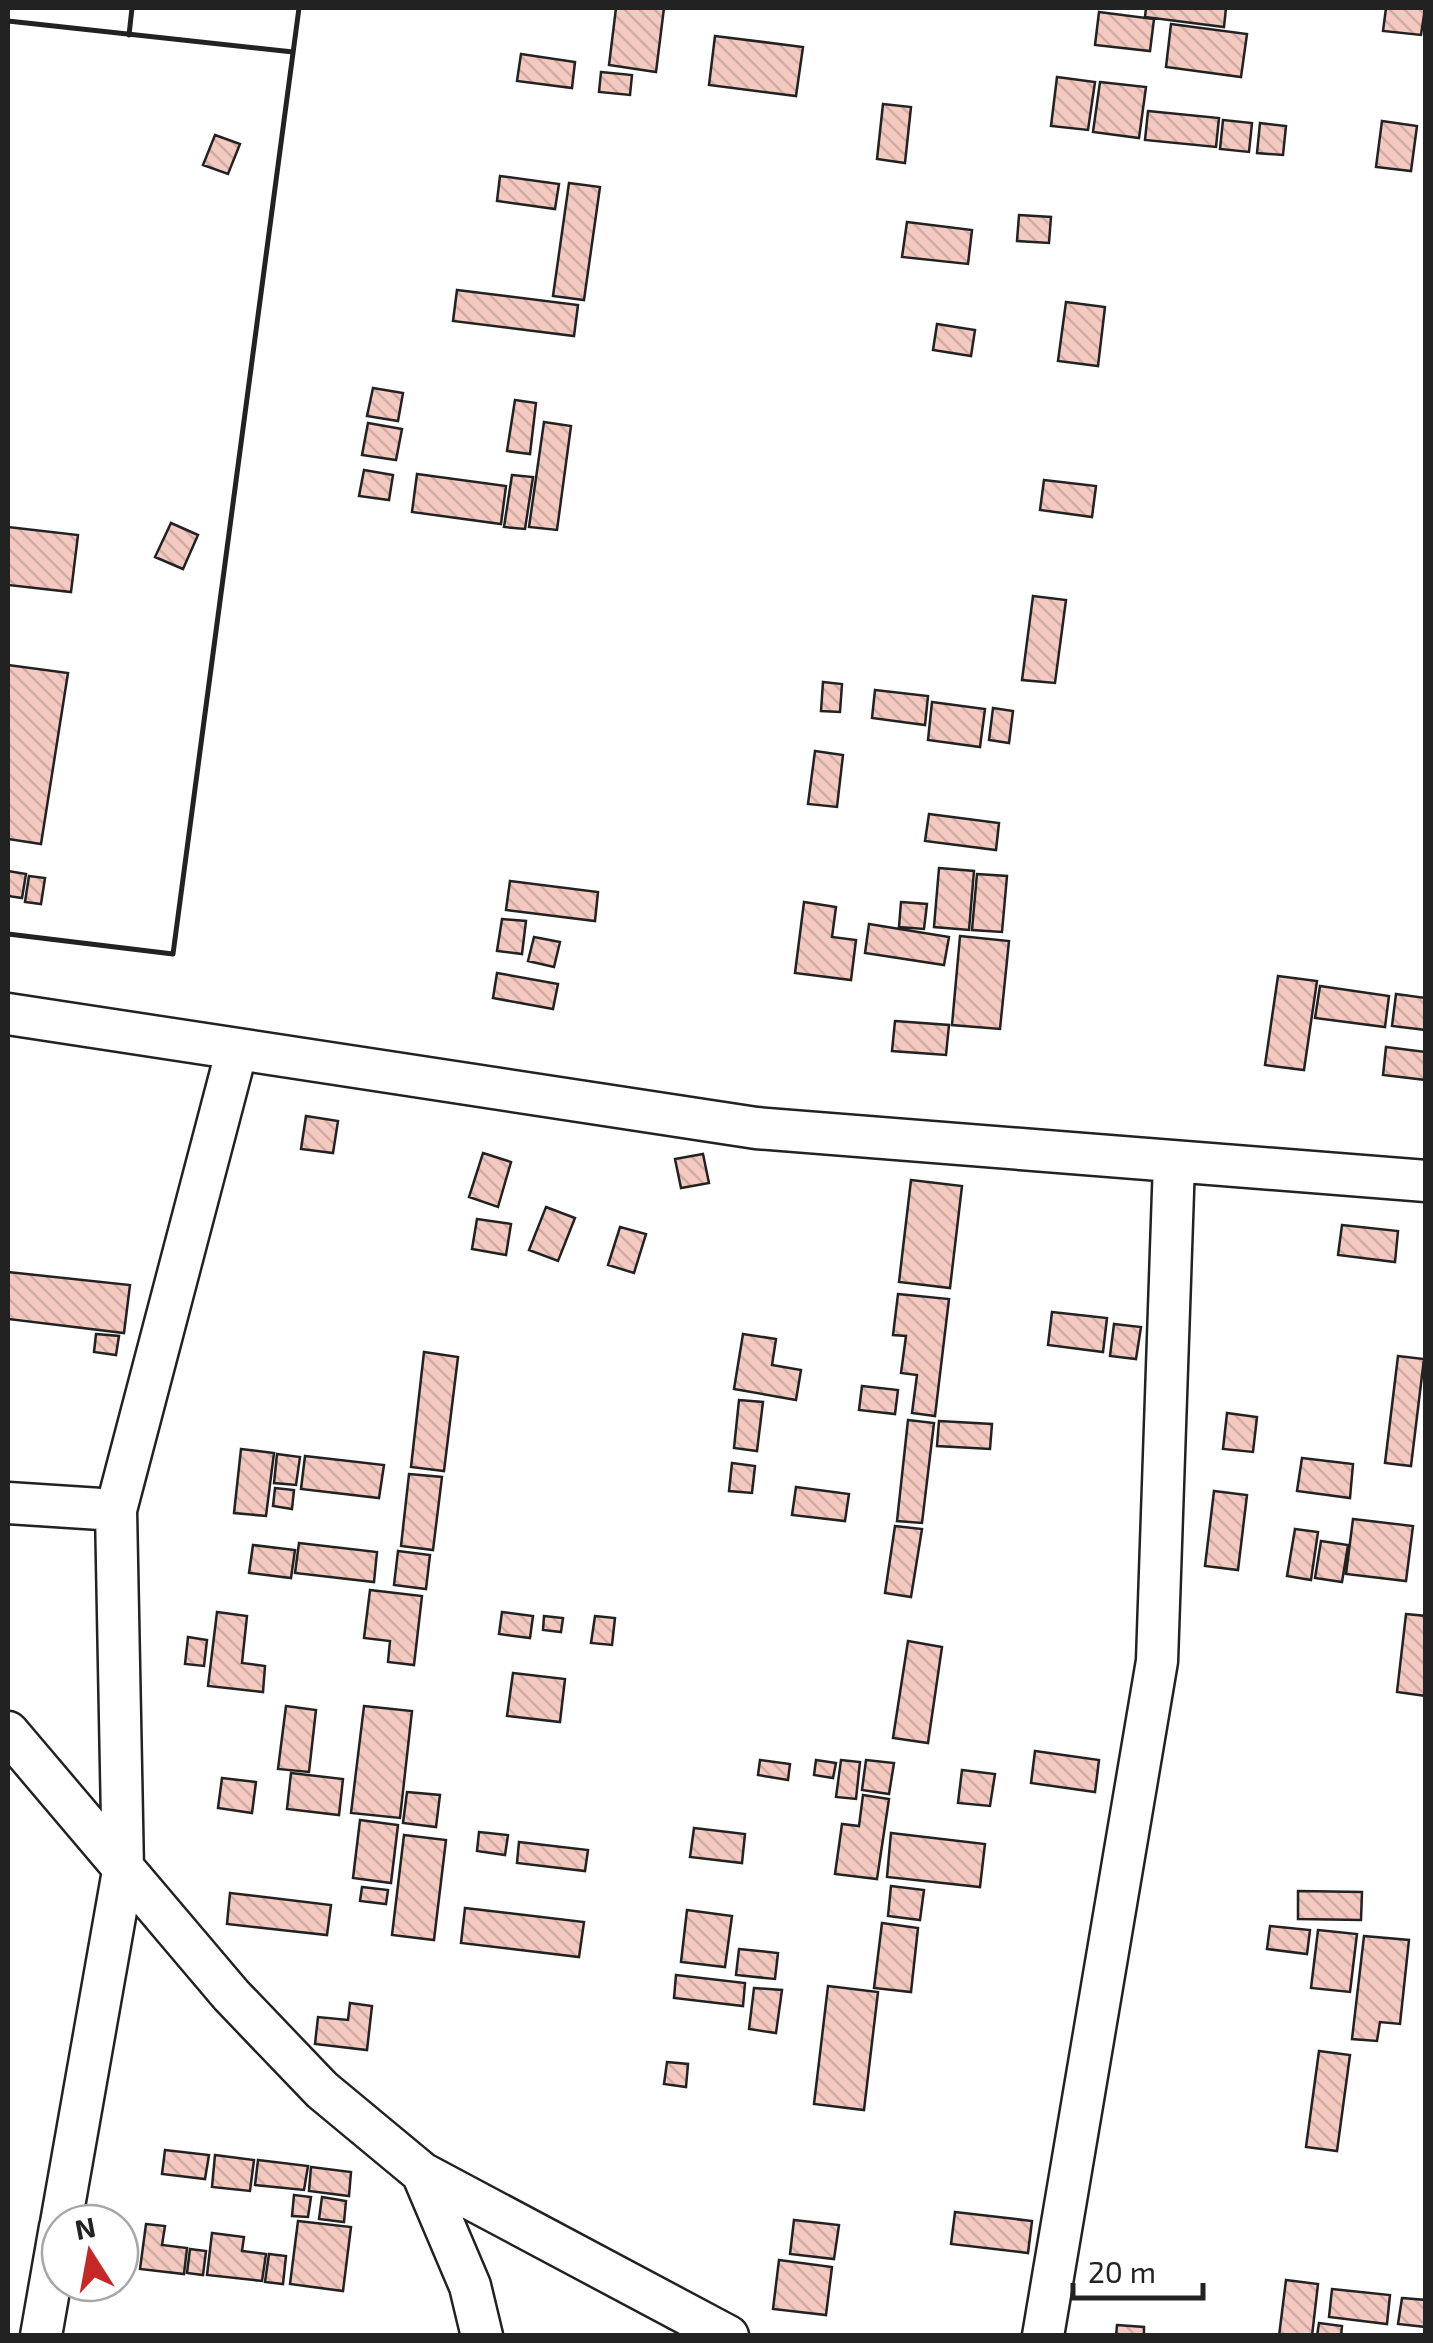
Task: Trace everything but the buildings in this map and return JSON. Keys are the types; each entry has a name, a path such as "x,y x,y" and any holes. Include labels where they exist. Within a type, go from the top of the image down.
{"street":[{"path":"8,1014 756,1128 1426,1182"},
{"path":"64,2203 123,1871 116,1510 237,1049"},
{"path":"1042,2336 1158,1661 1174,1162"},
{"path":"8,1503 116,1510"},
{"path":"8,1732 231,1996 322,2090 422,2172 728,2336"},
{"path":"422,2172 470,2286 482,2336"},
{"path":"41,2336 47,2303"}],"wall":[{"path":"129,35 132,8"},
{"path":"8,934 173,954 299,8"},
{"path":"8,21 293,52"}]}
